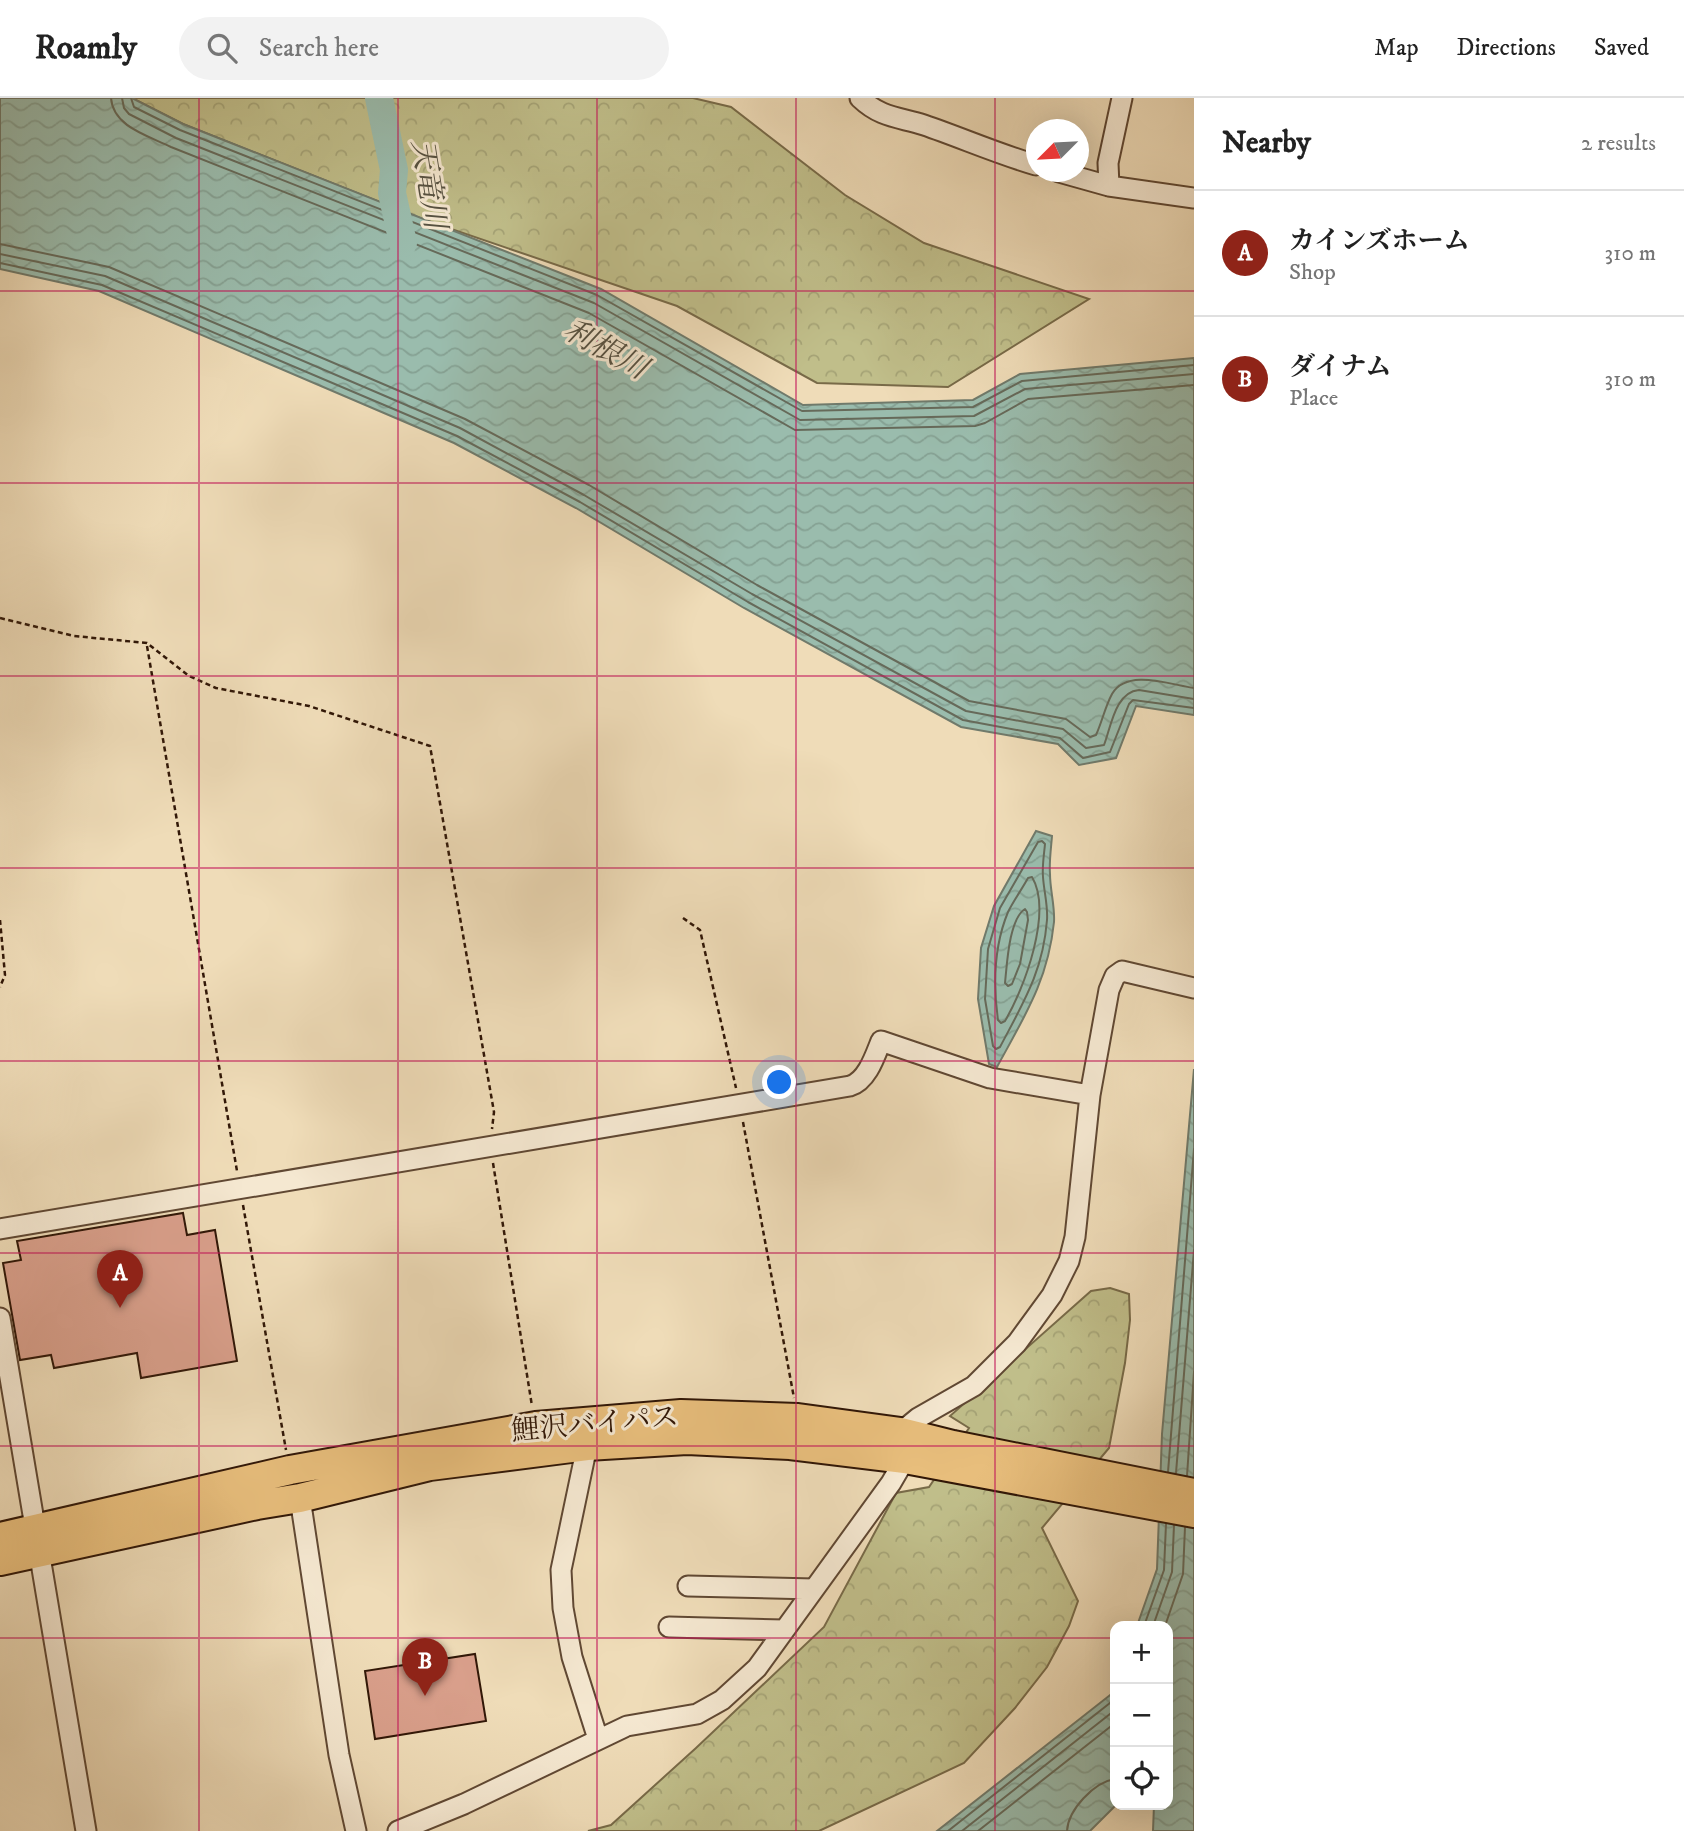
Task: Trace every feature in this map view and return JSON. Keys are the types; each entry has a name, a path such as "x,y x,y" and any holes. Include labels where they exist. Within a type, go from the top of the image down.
{"highway":[{"name":"鯉沢バイパス","path":"0,1562 39,1541 290,1470 536,1426 681,1414 798,1418 903,1446 1194,1513"},
{"name":"鯉沢バイパス","path":"0,1538 39,1541 300,1498 430,1466 587,1446 687,1440 790,1445 903,1446"},
{"name":"鯉沢バイパス","path":"946,1456 1194,1493"}],"street":[{"path":"860,98 889,117 920,124 1026,161"},
{"path":"1109,186 1108,163 1122,98"},
{"path":"1089,180 1109,186 1194,198"},
{"path":"398,1831 464,1804 627,1726 697,1714 722,1700 757,1668 891,1483 903,1446 918,1418 974,1386 1017,1343 1052,1294 1069,1261 1075,1237 1090,1095 1109,990 1115,976 1122,971 1194,988"},
{"path":"0,1230 857,1083 881,1041 990,1078 1090,1095"},
{"path":"0,1318 86,1831"},
{"path":"587,1446 561,1570 563,1608 572,1657 598,1739"},
{"path":"300,1498 339,1755 356,1831"},
{"path":"688,1586 814,1589"},
{"path":"669,1627 784,1630"}],"path":[{"path":"0,618 74,636 147,643 189,676 216,688 309,706 430,746 494,1112 490,1147 536,1426"},
{"path":"147,643 290,1470"},
{"path":"683,918 700,930 740,1105 798,1418"},
{"path":"0,920 5,975 0,986"}],"green space":[{"path":"132,98 693,98 731,107 845,195 924,243 1089,299 948,387 817,383 677,306 425,220 183,124"},
{"path":"1110,1288 1129,1294 1130,1320 1109,1448 1042,1528 1078,1601 1069,1626 1047,1667 1015,1708 964,1763 819,1831 588,1831 611,1825 824,1627 896,1493 929,1487 969,1428 950,1416 1091,1291"}],"water":[{"name":"利根川","path":"0,98 132,98 183,124 601,289 803,405 973,400 1020,374 1194,358 1194,715 1136,706 1116,758 1079,765 1058,744 961,727 744,608 576,508 454,443 99,291 0,269"},
{"path":"1036,831 1052,836 1050,869 1054,922 1051,943 1033,998 997,1067 989,1064 978,999 981,948 994,906"},
{"path":"1194,1069 1194,1831 1153,1831 1154,1810 1173,1810 1173,1621 1139,1621 1157,1569 1162,1434"},
{"path":"1110,1695 1111,1810 1090,1831 937,1831"}],"building":[{"path":"183,1213 187,1235 215,1230 237,1361 141,1378 137,1353 54,1368 51,1355 20,1360 3,1263 21,1260 17,1241"},
{"path":"475,1654 486,1721 375,1739 365,1671"}],"waterway":[{"name":"天竜川","path":"379,98 394,170 392,193 403,243"}],"place":[{"name":"カインズホーム","path":"120,1308"},
{"name":"ダイナム","path":"425,1696"}]}
